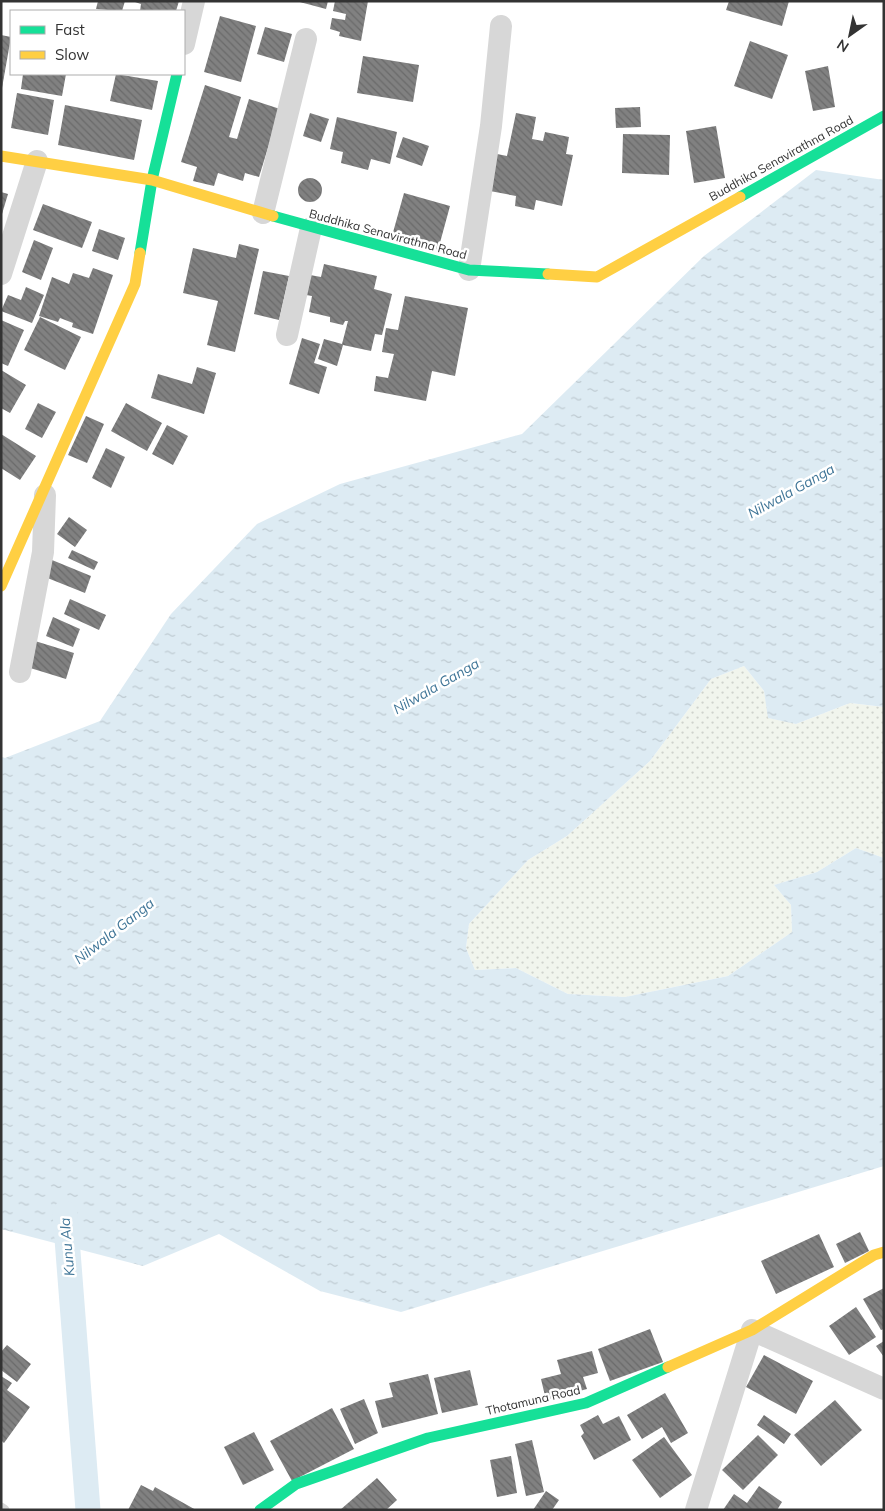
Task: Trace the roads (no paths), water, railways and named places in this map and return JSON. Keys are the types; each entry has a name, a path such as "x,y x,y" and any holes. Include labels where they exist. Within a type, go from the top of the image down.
{"street":[{"path":"185,40 194,1"},
{"path":"469,270 491,126 501,26"},
{"path":"263,214 306,39"},
{"path":"1,586 45,491 135,284 152,180 177,75"},
{"name":"Buddhika Senavirathna Road","path":"1,156 152,180 311,228 469,270 597,277 884,116"},
{"path":"1,274 38,161"},
{"path":"287,335 311,228"},
{"path":"20,672 43,552 45,491"},
{"name":"Thotamuna Road","path":"260,1510 296,1484 428,1438 586,1403 752,1330 874,1255 884,1252"},
{"path":"696,1510 752,1330 884,1388"}],"water":[{"name":"Nilwala Ganga","path":"816,170 884,180 884,707 850,703 796,724 768,718 764,691 744,666 711,679 650,761 567,836 528,860 469,924 466,948 475,970 516,968 568,994 625,997 728,976 792,932 791,905 774,885 817,872 856,848 884,858 884,1166 401,1312 320,1291 219,1234 143,1266 1,1229 1,757 5,758 100,721 171,614 257,524 340,484 522,434 704,256"}],"waterway":[{"name":"Kunu Ala","path":"65,1213 88,1510"}]}
